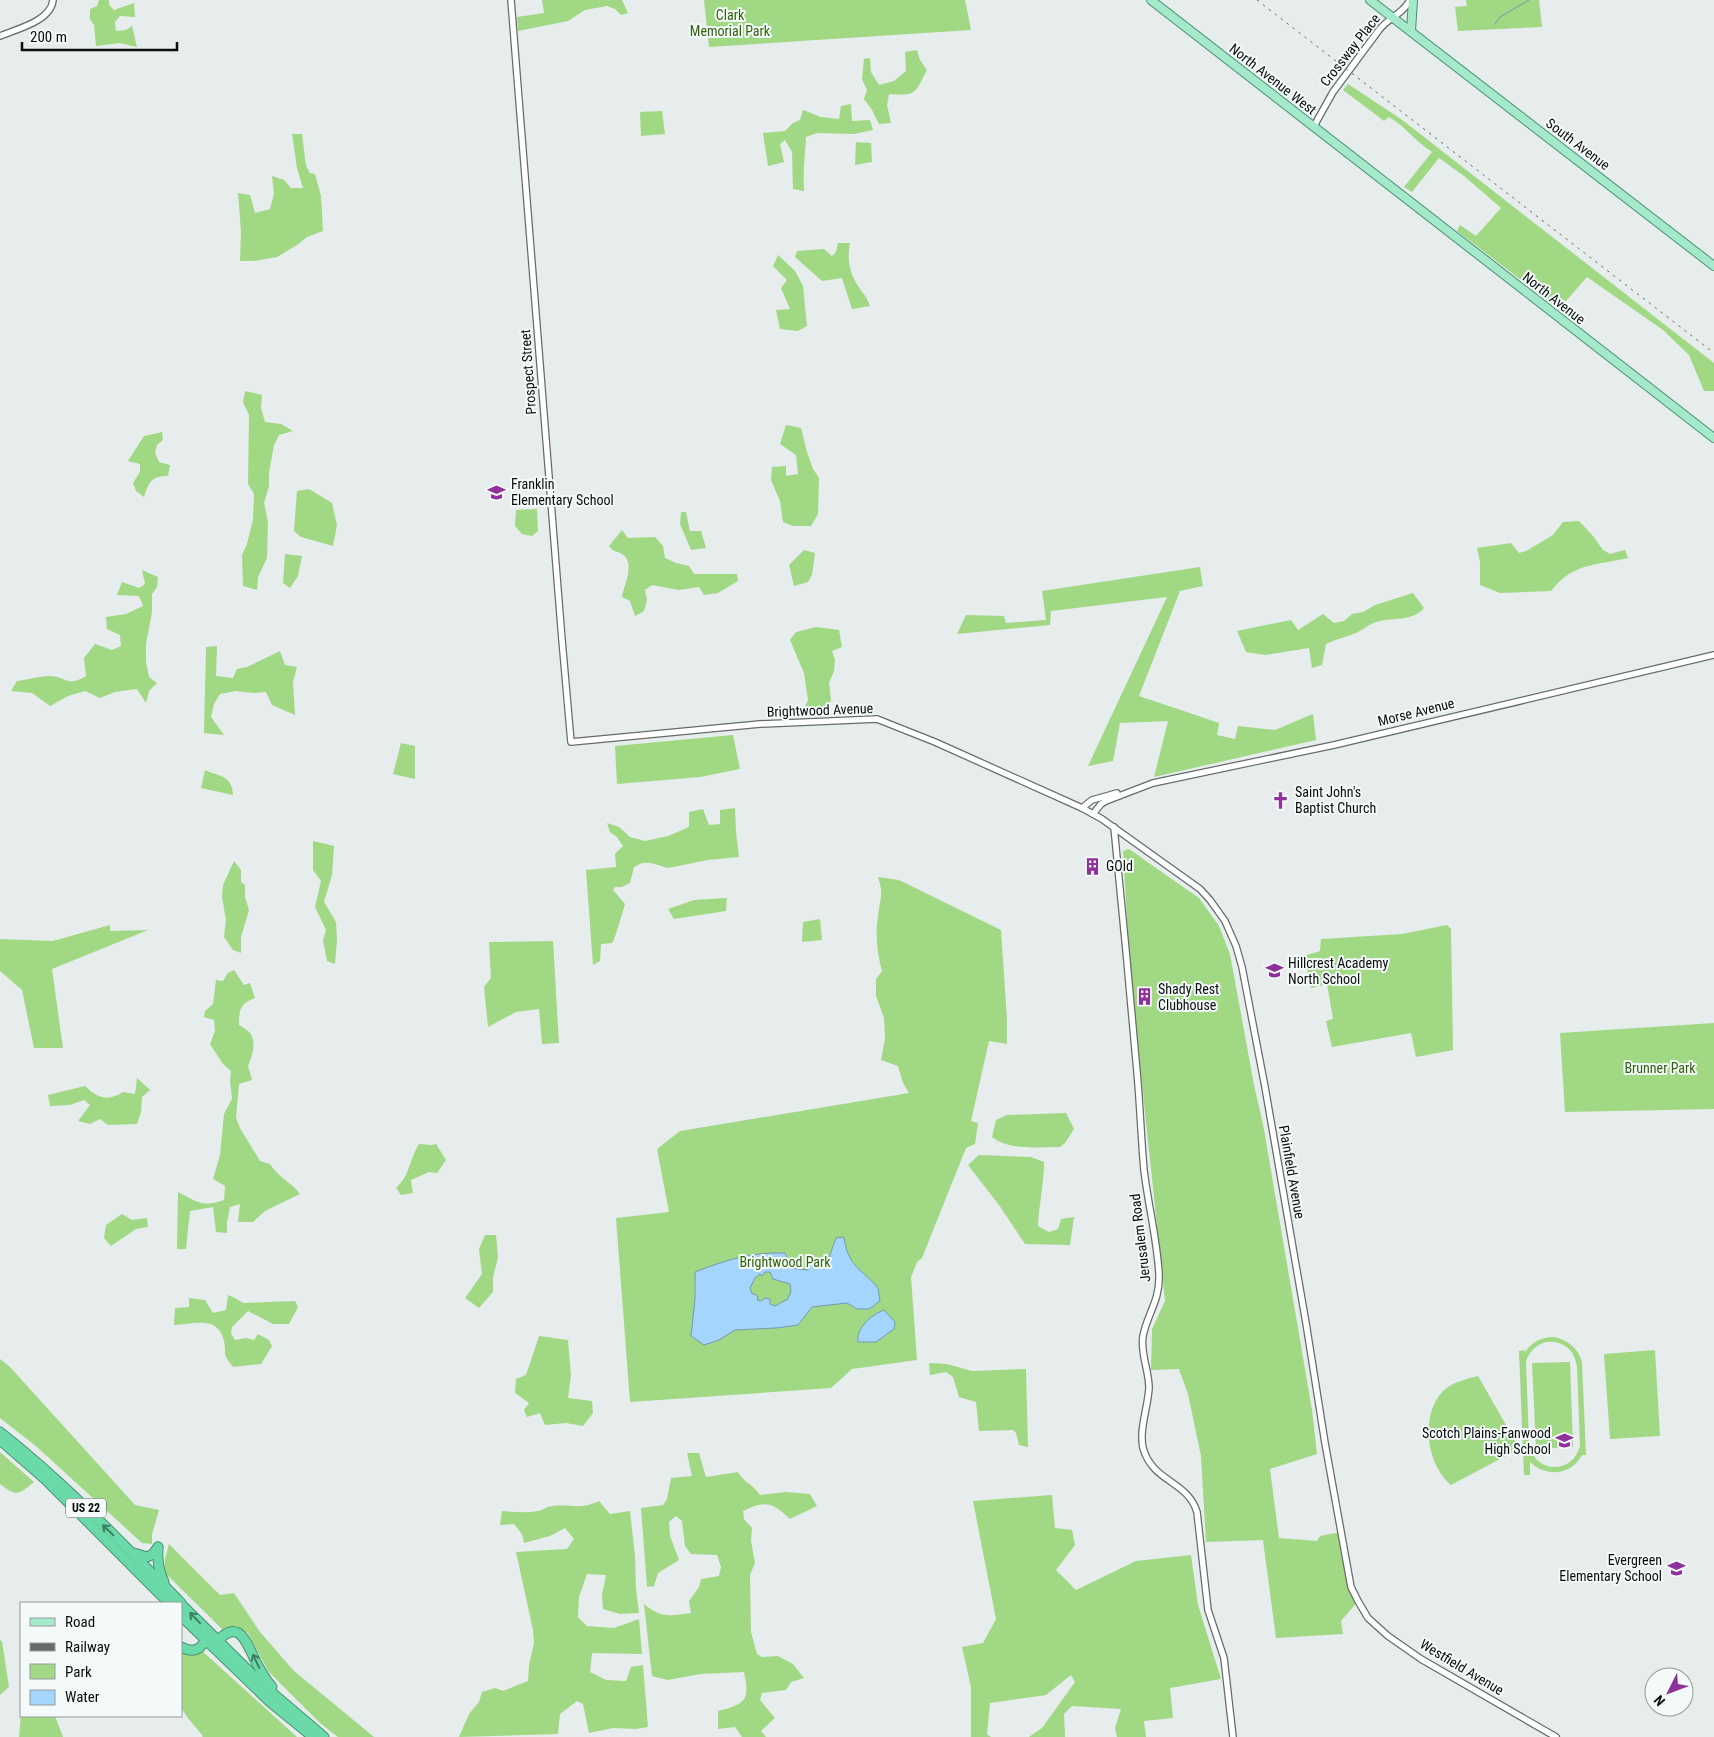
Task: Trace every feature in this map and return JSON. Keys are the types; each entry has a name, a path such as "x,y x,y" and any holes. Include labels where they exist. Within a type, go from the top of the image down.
{"highway":[{"name":"US 22","path":"0,1432 50,1474 130,1551 179,1602"},
{"name":"US 22","path":"0,1440 45,1479 168,1602"},
{"path":"130,1551 142,1557 147,1557 153,1554 158,1547 157,1564 159,1574 167,1589"},
{"path":"151,1585 160,1602"},
{"name":"US 22","path":"182,1605 207,1636 270,1702 313,1737"},
{"name":"US 22","path":"182,1617 207,1636"},
{"path":"215,1644 232,1631 241,1635 250,1646 264,1676 282,1702"},
{"path":"182,1647 191,1650 200,1649 207,1636"},
{"name":"US 22","path":"215,1644 324,1737"}],"main road":[{"name":"North Avenue West","path":"1151,0 1379,177"},
{"name":"South Avenue","path":"1370,0 1714,266"},
{"path":"1411,0 1411,31"},
{"name":"North Avenue","path":"1379,177 1714,438"}],"street":[{"path":"0,36 40,19 50,10 53,0"},
{"name":"Prospect Street","path":"511,0 571,742"},
{"name":"Crossway Place","path":"1314,126 1332,92 1385,23 1400,13 1411,0"},
{"name":"Morse Avenue","path":"1094,814 1100,804 1124,793 1154,783 1334,745 1714,655"},
{"name":"Brightwood Avenue","path":"571,742 760,724 877,719 934,742 1082,808"},
{"name":"Morse Avenue","path":"1082,808 1092,800 1124,793"},
{"name":"Plainfield Avenue","path":"1082,808 1114,827 1200,889 1219,911 1236,946 1265,1087 1348,1572 1351,1587 1363,1610"},
{"name":"Jerusalem Road","path":"1114,827 1137,1069 1144,1168 1159,1273 1158,1296 1145,1328 1142,1343 1149,1378 1149,1388 1142,1442 1147,1458 1153,1468 1165,1480 1186,1492 1197,1512 1208,1610 1224,1658 1232,1737"},
{"name":"Westfield Avenue","path":"1363,1610 1388,1636 1421,1658 1556,1737"}],"green space":[{"path":"99,0 109,0 109,5 114,10 134,3 135,17 120,16 115,22 116,31 126,30 132,26 137,47 119,43 96,46 94,25 90,19 90,9 97,6"},
{"path":"542,0 622,0 628,13 621,15 615,9 607,6 585,10 568,21 518,31 517,17 544,13"},
{"name":"Clark Memorial Park","path":"704,0 965,0 971,30 709,47"},
{"path":"1466,0 1539,0 1542,27 1458,31 1455,7 1467,6"},
{"path":"917,50 920,60 927,70 920,84 910,94 889,94 887,105 891,123 879,124 864,99 867,90 862,79 864,59 870,58 871,72 879,85 894,81 906,71 905,52"},
{"path":"1348,84 1401,119 1714,363 1714,391 1704,391 1689,355 1663,330 1587,277 1559,309 1457,231 1460,225 1476,236 1501,208 1464,176 1439,158 1412,192 1404,187 1432,152 1395,121 1389,117 1384,121 1343,90"},
{"path":"851,104 852,121 870,120 873,130 854,134 817,133 806,137 804,191 793,189 792,152 785,140 780,144 784,162 768,166 763,133 785,131 793,123 800,120 803,110 821,117 839,119 841,106"},
{"path":"662,111 665,134 641,136 640,112"},
{"path":"292,134 302,134 306,166 310,173 315,174 321,196 323,231 307,237 277,257 254,261 240,261 241,232 238,193 250,195 255,213 270,209 274,194 272,176 284,180 291,188 303,188 297,168"},
{"path":"856,142 871,143 872,162 855,165"},
{"path":"838,243 850,243 849,260 851,270 855,281 870,306 852,309 842,278 822,281 795,257 797,251 824,249 832,256 836,252"},
{"path":"778,255 795,271 803,286 807,326 798,331 780,329 776,310 790,309 781,288 787,280 773,266"},
{"path":"245,391 262,395 261,408 265,422 281,424 293,431 279,435 274,445 269,473 269,486 264,503 268,522 267,558 258,577 257,590 243,586 242,555 247,544 253,519 254,494 248,484 249,415 243,402"},
{"path":"786,425 801,428 813,469 819,478 818,514 811,526 793,526 783,522 780,501 771,480 772,467 786,466 786,476 798,474 796,455 780,444"},
{"path":"162,432 163,440 157,445 155,453 159,462 170,465 168,476 154,479 147,487 144,497 136,491 133,483 140,472 140,464 128,461 144,436"},
{"path":"309,489 332,503 337,525 333,546 301,537 294,531 297,491"},
{"path":"537,509 538,531 532,536 522,534 515,526 516,510"},
{"path":"681,512 686,512 690,531 701,531 706,548 691,550 680,524"},
{"path":"1579,521 1603,550 1610,554 1625,550 1628,558 1595,564 1577,570 1568,575 1551,591 1500,593 1480,585 1480,562 1477,548 1511,543 1519,553 1526,551 1553,535 1563,522"},
{"path":"622,530 628,538 655,537 663,546 665,558 689,566 694,574 737,574 738,581 718,593 704,595 699,587 679,590 652,585 645,590 647,600 644,611 635,616 630,601 622,597 628,574 628,563 622,554 614,551 609,546"},
{"path":"804,550 815,553 812,575 808,582 794,586 789,565"},
{"path":"285,554 302,556 298,576 290,588 283,583"},
{"path":"1200,567 1203,586 1180,591 1139,696 1219,723 1217,735 1235,739 1238,726 1275,730 1313,714 1316,740 1154,777 1168,721 1120,723 1113,761 1088,766 1167,597 1051,611 1050,625 957,634 966,615 1004,616 1006,623 1046,620 1042,591"},
{"path":"142,570 158,577 157,587 152,594 152,612 146,644 146,662 149,677 157,683 149,691 146,703 137,689 115,692 100,698 85,691 68,696 50,706 32,693 11,691 17,681 37,677 55,676 70,681 79,679 86,676 84,658 95,644 112,650 121,646 120,635 107,629 106,617 126,614 143,606 139,596 117,595 122,582 139,588 145,584"},
{"path":"1413,593 1424,608 1419,612 1408,617 1376,622 1356,633 1326,644 1322,665 1312,668 1309,648 1265,655 1246,652 1237,631 1291,620 1298,630 1323,614 1334,623 1344,621 1352,614 1363,612 1375,605"},
{"path":"816,627 839,630 842,647 832,651 835,660 834,671 829,683 831,700 824,714 801,716 808,700 804,673 790,640 796,632"},
{"path":"217,646 216,676 233,678 237,669 247,667 280,651 285,665 297,667 293,682 295,715 272,705 266,692 236,691 220,694 214,704 211,717 224,735 204,733 206,647"},
{"path":"733,735 740,769 700,777 617,784 615,746"},
{"path":"401,743 415,746 415,779 393,774"},
{"path":"205,770 228,780 233,795 201,788"},
{"path":"735,808 739,857 708,860 668,868 651,863 642,863 634,867 630,883 622,887 615,887 613,890 625,904 612,943 601,944 600,961 593,965 586,870 616,867 615,854 623,846 617,837 610,832 607,823 619,827 630,837 645,841 668,836 689,827 689,812 703,809 709,825 720,824 720,810"},
{"path":"313,841 334,846 332,875 324,902 336,922 335,964 327,961 323,940 326,930 315,907 321,881 313,870"},
{"path":"1129,849 1199,898 1219,926 1230,954 1263,1124 1312,1410 1317,1454 1270,1469 1279,1538 1317,1541 1320,1536 1341,1532 1349,1576 1358,1601 1341,1621 1343,1634 1276,1638 1263,1540 1206,1542 1201,1456 1188,1394 1179,1369 1151,1370 1152,1329 1165,1301 1130,971 1123,851"},
{"path":"234,861 241,870 241,882 245,885 245,897 249,910 241,937 241,953 233,950 224,937 226,920 222,897 223,885"},
{"name":"Brightwood Park","path":"878,877 899,880 1001,930 1007,1044 989,1041 971,1121 978,1123 975,1144 966,1148 922,1258 917,1262 911,1277 917,1360 852,1369 831,1388 630,1402 616,1218 669,1212 657,1149 680,1131 909,1093 903,1083 898,1066 881,1060 885,1039 884,1018 876,996 876,979 882,971 877,937 881,893"},
{"path":"727,898 726,911 674,919 668,909 694,900"},
{"path":"820,919 822,940 802,942 803,922"},
{"path":"110,925 110,931 148,930 52,969 63,1048 34,1048 22,990 0,971 0,939 53,941"},
{"path":"1447,925 1451,929 1453,1050 1416,1057 1411,1033 1332,1047 1326,1021 1333,1019 1327,984 1311,988 1304,956 1320,951 1321,939 1402,934"},
{"path":"553,941 559,1043 542,1044 539,1009 516,1012 488,1027 484,987 491,978 489,942"},
{"path":"234,970 244,985 250,983 255,998 243,1005 239,1015 239,1025 250,1033 253,1041 252,1054 248,1066 252,1080 239,1084 236,1118 260,1161 270,1164 300,1194 265,1211 253,1222 238,1222 240,1204 230,1207 227,1233 216,1232 213,1207 190,1211 186,1249 177,1249 178,1192 205,1204 224,1200 225,1186 213,1179 220,1155 224,1114 232,1099 231,1071 223,1064 210,1044 215,1031 214,1020 204,1017 205,1011 213,1004 216,980 223,981 228,973"},
{"name":"Brunner Park","path":"1714,1023 1714,1109 1565,1112 1560,1033"},
{"path":"137,1078 150,1090 142,1097 141,1112 137,1124 108,1125 100,1119 90,1124 78,1121 90,1105 84,1100 70,1105 50,1106 48,1095 85,1086 99,1096 107,1098 123,1092 135,1094"},
{"path":"1066,1113 1074,1129 1060,1147 1034,1148 1016,1146 992,1137 996,1120 1007,1115"},
{"path":"419,1144 436,1144 446,1160 437,1173 429,1172 411,1180 413,1193 401,1195 396,1188 407,1173"},
{"path":"979,1155 1031,1157 1044,1162 1038,1226 1049,1232 1058,1229 1061,1219 1074,1217 1070,1245 1025,1244 999,1205 968,1165"},
{"path":"122,1214 132,1220 147,1218 148,1227 136,1229 111,1246 104,1238 106,1225"},
{"path":"485,1235 496,1235 498,1258 493,1277 493,1292 479,1308 465,1298 482,1274 479,1249"},
{"path":"228,1295 243,1303 295,1301 298,1307 289,1324 273,1324 248,1311 232,1327 231,1333 235,1340 246,1338 254,1340 258,1334 269,1340 272,1346 261,1364 233,1367 226,1356 221,1333 217,1327 211,1324 174,1325 175,1308 189,1307 189,1298 205,1300 213,1313 226,1310"},
{"path":"539,1336 568,1340 571,1375 568,1398 592,1401 593,1413 583,1426 566,1423 545,1425 540,1413 527,1417 524,1410 529,1403 515,1393 516,1379 526,1375"},
{"path":"1550,1337 1559,1338 1572,1345 1582,1362 1586,1455 1582,1455 1571,1467 1558,1472 1543,1470 1530,1462 1530,1475 1524,1475 1519,1351 1524,1350 1525,1352 1534,1343","holes":["1546,1342 1567,1347 1576,1361 1580,1446 1576,1456 1569,1462 1553,1467 1545,1465 1538,1460 1532,1453 1529,1443 1526,1362 1536,1347"]},
{"path":"1655,1350 1660,1436 1610,1439 1604,1354"},
{"path":"0,1359 10,1367 135,1505 159,1510 152,1534 152,1544 142,1543 37,1447 0,1418"},
{"path":"1570,1362 1573,1447 1536,1449 1532,1363"},
{"path":"929,1363 947,1364 972,1371 1026,1369 1028,1447 1019,1445 1016,1433 1013,1430 979,1431 976,1402 959,1397 953,1377 946,1372 930,1375"},
{"path":"1478,1376 1518,1446 1515,1451 1451,1485 1436,1465 1431,1452 1429,1426 1431,1413 1443,1391 1460,1381"},
{"path":"0,1452 34,1482 17,1493 10,1491 0,1484"},
{"path":"687,1453 699,1453 706,1477 738,1472 760,1495 786,1492 810,1494 817,1506 790,1519 778,1509 768,1504 758,1505 743,1511 744,1519 752,1528 751,1541 755,1563 750,1575 751,1632 757,1654 762,1657 778,1656 793,1664 804,1678 791,1682 786,1690 762,1693 760,1700 775,1718 761,1731 766,1737 742,1737 735,1727 718,1729 718,1711 735,1706 746,1695 744,1672 701,1674 667,1680 652,1676 644,1604 660,1614 677,1615 691,1613 689,1601 699,1587 701,1579 719,1576 721,1567 717,1555 691,1554 685,1546 682,1521 676,1516 669,1522 670,1536 679,1560 658,1573 654,1586 647,1587 641,1508 663,1505 667,1499 671,1478 692,1476"},
{"path":"1052,1495 1055,1528 1072,1530 1075,1545 1056,1570 1076,1590 1136,1561 1191,1555 1198,1605 1221,1679 1170,1688 1173,1718 1144,1721 1146,1737 1117,1737 1115,1728 1121,1709 1072,1706 1064,1714 1065,1737 1029,1737 1042,1728 1075,1682 1071,1675 1046,1695 990,1703 987,1734 991,1737 971,1737 971,1687 962,1647 983,1643 996,1619 973,1501"},
{"path":"599,1501 610,1514 630,1511 639,1613 620,1614 603,1609 602,1595 606,1575 587,1574 579,1597 578,1617 587,1626 614,1628 639,1619 642,1654 592,1653 590,1672 606,1680 626,1681 631,1667 643,1665 648,1727 636,1729 613,1728 589,1733 583,1704 577,1701 560,1714 558,1734 459,1737 469,1714 479,1702 482,1692 495,1688 503,1691 528,1681 529,1665 534,1643 533,1630 516,1552 567,1549 574,1539 565,1528 550,1536 524,1543 522,1534 514,1524 500,1525 502,1511 534,1512 551,1506 581,1506"},
{"path":"169,1544 220,1595 234,1593 260,1632 294,1671 374,1737 338,1737 321,1724 268,1671 248,1633 235,1626 223,1630 164,1572"},
{"path":"0,1640 2,1641 9,1687 0,1695"},
{"path":"201,1650 297,1737 202,1737 182,1709 182,1651"},
{"path":"21,1717 55,1717 63,1737 19,1737"}],"water":[{"path":"844,1237 848,1255 852,1261 878,1288 880,1301 869,1309 857,1309 847,1303 812,1307 798,1325 735,1330 719,1340 704,1345 691,1336 695,1298 695,1272 739,1258 773,1253 785,1253 790,1268 808,1270 811,1260 830,1260 836,1238","holes":["765,1272 770,1272 773,1279 790,1284 791,1291 788,1299 775,1306 770,1304 770,1299 757,1300 758,1297 752,1294 750,1288 755,1278 760,1274 762,1276"]},
{"path":"884,1310 895,1322 894,1329 876,1342 858,1342 859,1332 865,1323 874,1315"}],"waterway":[{"path":"1495,24 1500,17 1529,0"}],"railway":[{"path":"1257,0 1714,353"}],"place":[{"name":"Franklin Elementary School","path":"497,492"},
{"name":"Saint John's Baptist Church","path":"1281,800"},
{"name":"GOld","path":"1092,866"},
{"name":"Hillcrest Academy North School","path":"1274,971"},
{"name":"Shady Rest Clubhouse","path":"1144,997"},
{"name":"Scotch Plains-Fanwood High School","path":"1565,1441"},
{"name":"Evergreen Elementary School","path":"1676,1568"}]}
